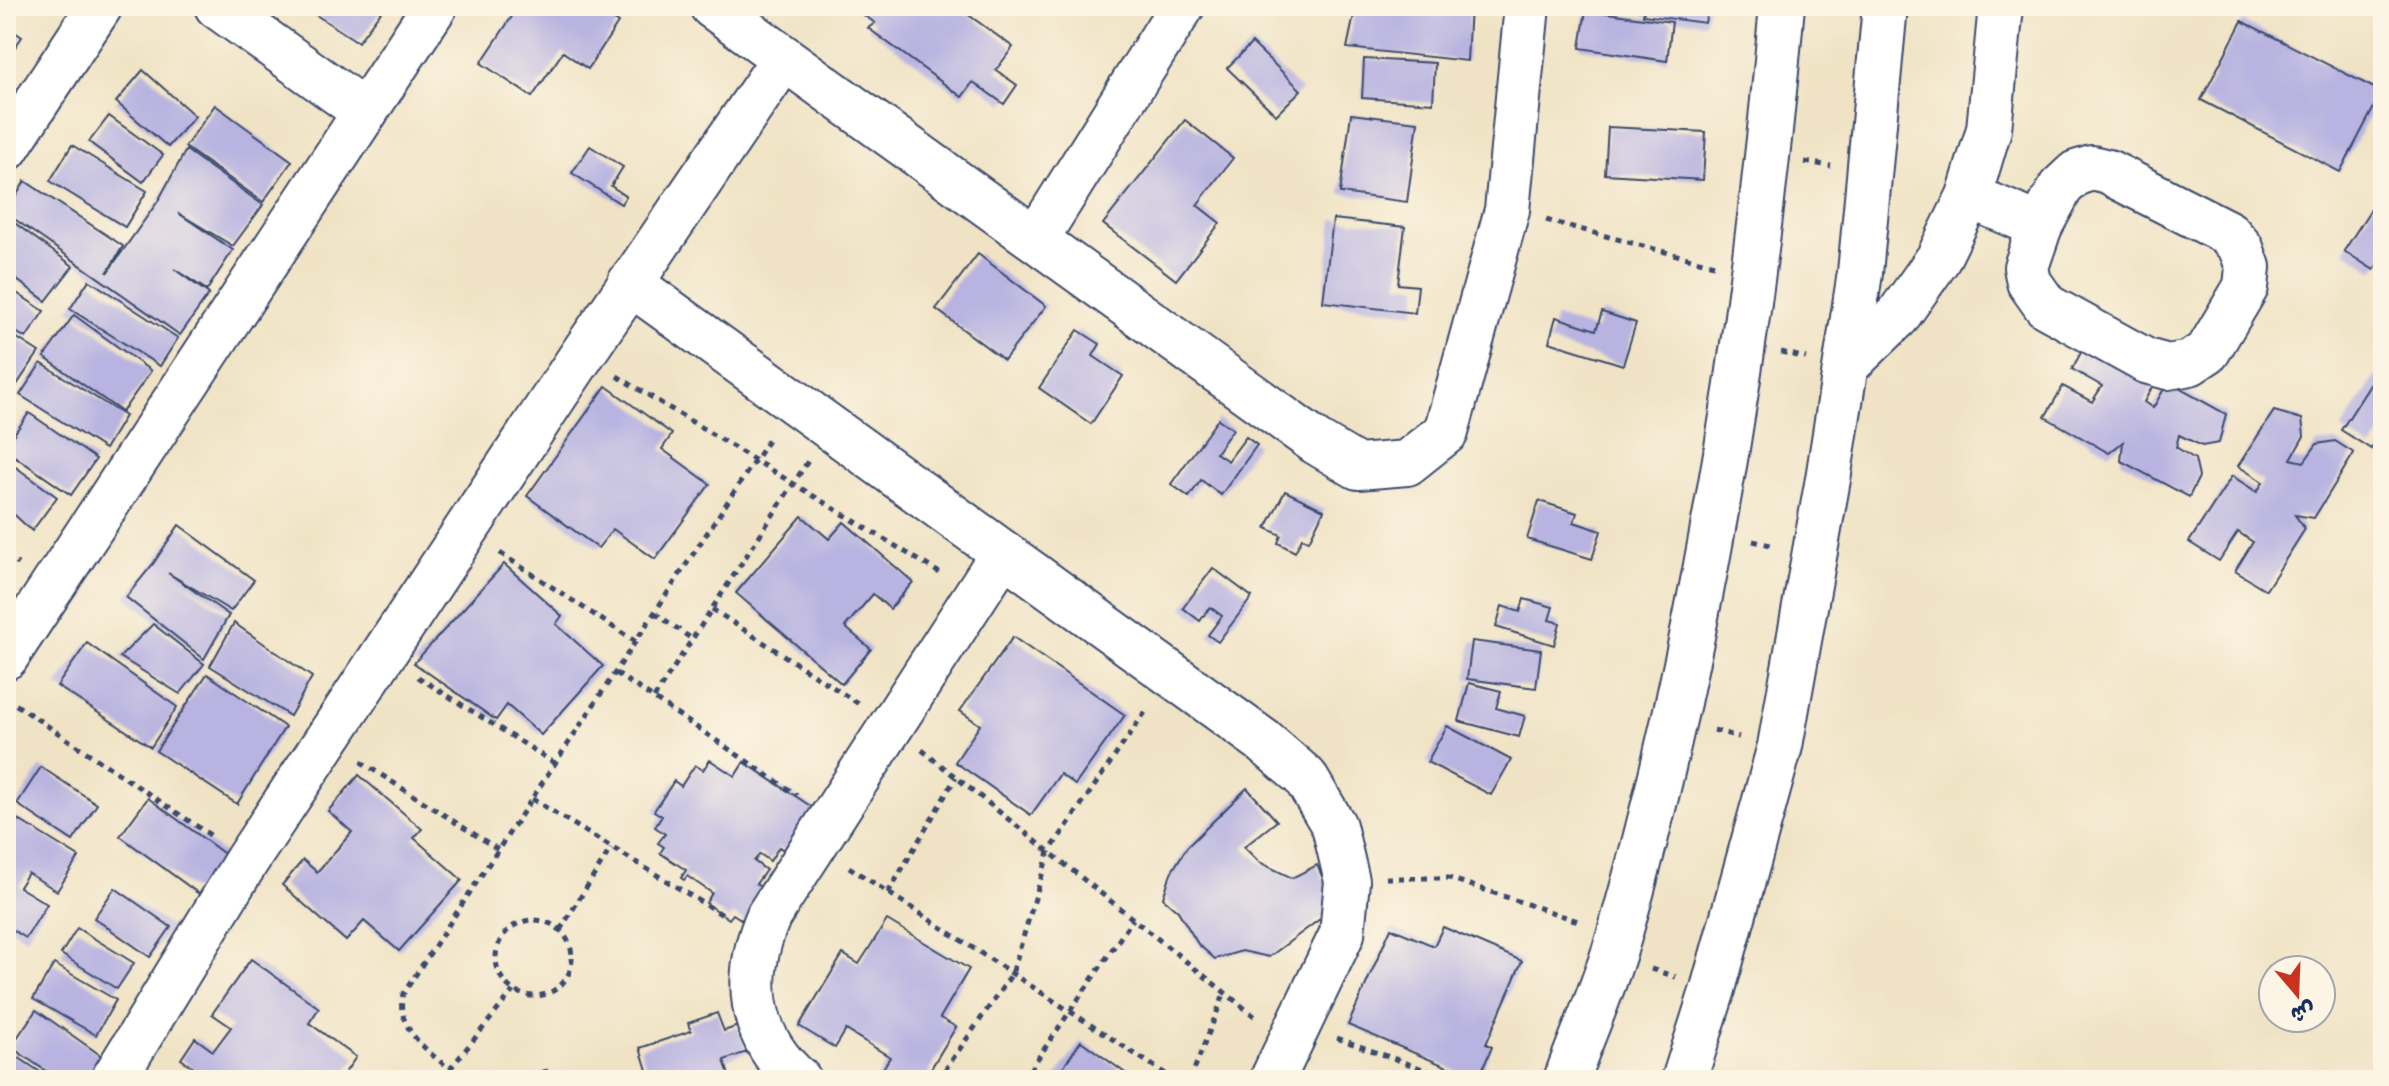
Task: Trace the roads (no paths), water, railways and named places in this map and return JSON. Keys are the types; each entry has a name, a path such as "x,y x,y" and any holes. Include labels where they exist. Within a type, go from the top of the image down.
{"street":[{"path":"6,149 100,6"},
{"path":"217,6 365,112"},
{"path":"6,657 435,6"},
{"path":"712,6 1316,442 1358,467 1407,463 1446,432 1507,210 1527,6"},
{"path":"1036,239 1182,6"},
{"path":"1566,1080 1616,945 1674,721 1711,533 1742,344 1769,156 1782,6"},
{"path":"1684,1080 1713,989 1780,746 1846,366 1871,173 1885,6"},
{"path":"1846,366 1897,317 1938,259 1969,196 1989,129 2001,6"},
{"path":"113,1080 247,860 630,283 784,58"},
{"path":"2092,168 2108,172 2228,233 2245,257 2248,267 2246,287 2208,351 2190,363 2168,367 2146,361 2046,306 2036,295 2026,267 2040,226 2061,187 2076,173 2092,168"},
{"path":"1969,196 2040,226"},
{"path":"630,283 1262,740 1305,777 1334,826 1347,881 1342,934 1287,1050"},
{"path":"799,1080 773,1052 756,1011 753,986 759,938 769,915 1003,553"}]}
